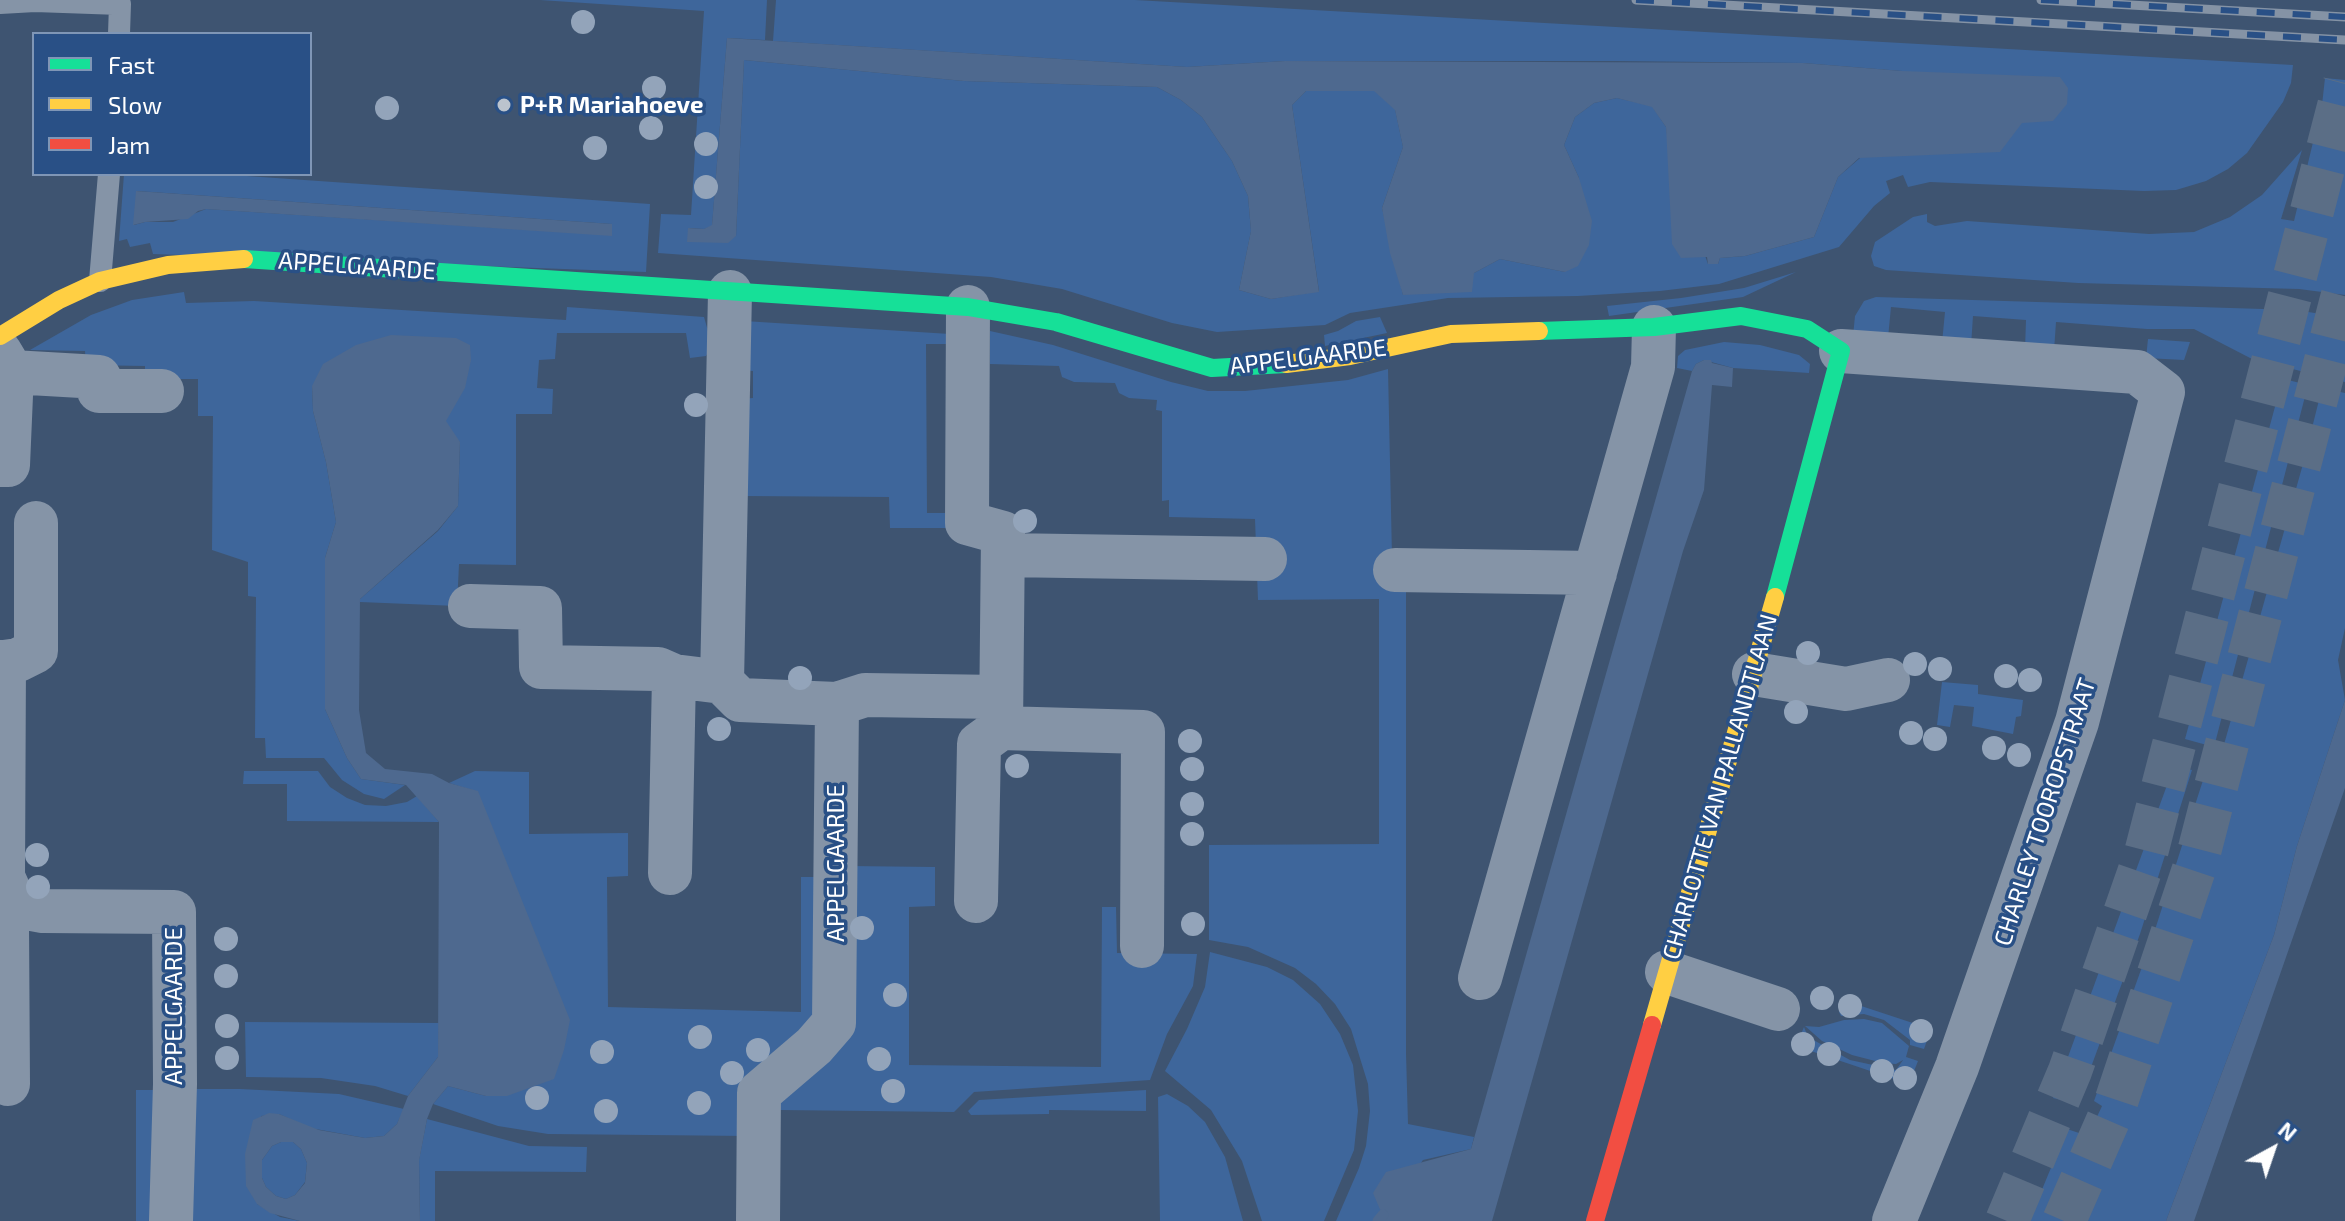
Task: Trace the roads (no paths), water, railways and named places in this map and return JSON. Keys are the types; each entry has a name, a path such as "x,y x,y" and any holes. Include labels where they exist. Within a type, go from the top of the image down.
{"street":[{"name":"APPELGAARDE","path":"4,342 59,300 100,281 168,265 244,259 968,307 1056,322 1212,368 1263,367 1350,356 1451,334 1654,327 1741,316 1807,329 1841,351"},
{"path":"722,682 730,292"},
{"path":"968,307 967,523 1003,533 1000,712 979,744 976,901"},
{"path":"1480,978 1653,367 1654,327"},
{"path":"0,465 8,465 4,342 99,377 99,391 162,391"},
{"name":"CHARLEY TOOROPSTRAAT","path":"1841,351 2137,372 2163,392 2077,722 1957,1067 1894,1221"},
{"name":"CHARLOTTE VAN PALLANDTLAAN","path":"1595,1221 1754,674 1841,351"},
{"path":"8,1084 2,662 18,660 36,651 36,523"},
{"path":"1003,555 1265,559"},
{"path":"1395,570 1595,573"},
{"path":"470,606 540,608 541,667 658,669 674,676 722,682 740,700 837,704 865,695 1143,732 1142,946"},
{"path":"1754,674 1846,689 1888,680"},
{"path":"670,873 674,676"},
{"name":"APPELGAARDE","path":"758,1221 759,1093 814,1046 834,1023 837,704"},
{"name":"APPELGAARDE","path":"6,887 43,911 174,912 172,1216"},
{"path":"1667,972 1778,1009"}],"lane":[{"path":"0,3 120,4 119,32"},
{"path":"100,281 109,176"}],"waterway":[{"path":"1378,1221 1383,1215"}],"tunnel":[{"path":"2007,1221 2070,1071 2146,853 2345,83"},
{"path":"2064,1221 2116,1102 2197,860 2345,287"}],"railway":[{"path":"1636,0 2345,40"},
{"path":"2041,0 2345,17"}],"place":[{"name":"P+R Mariahoeve","path":"504,105"}]}
